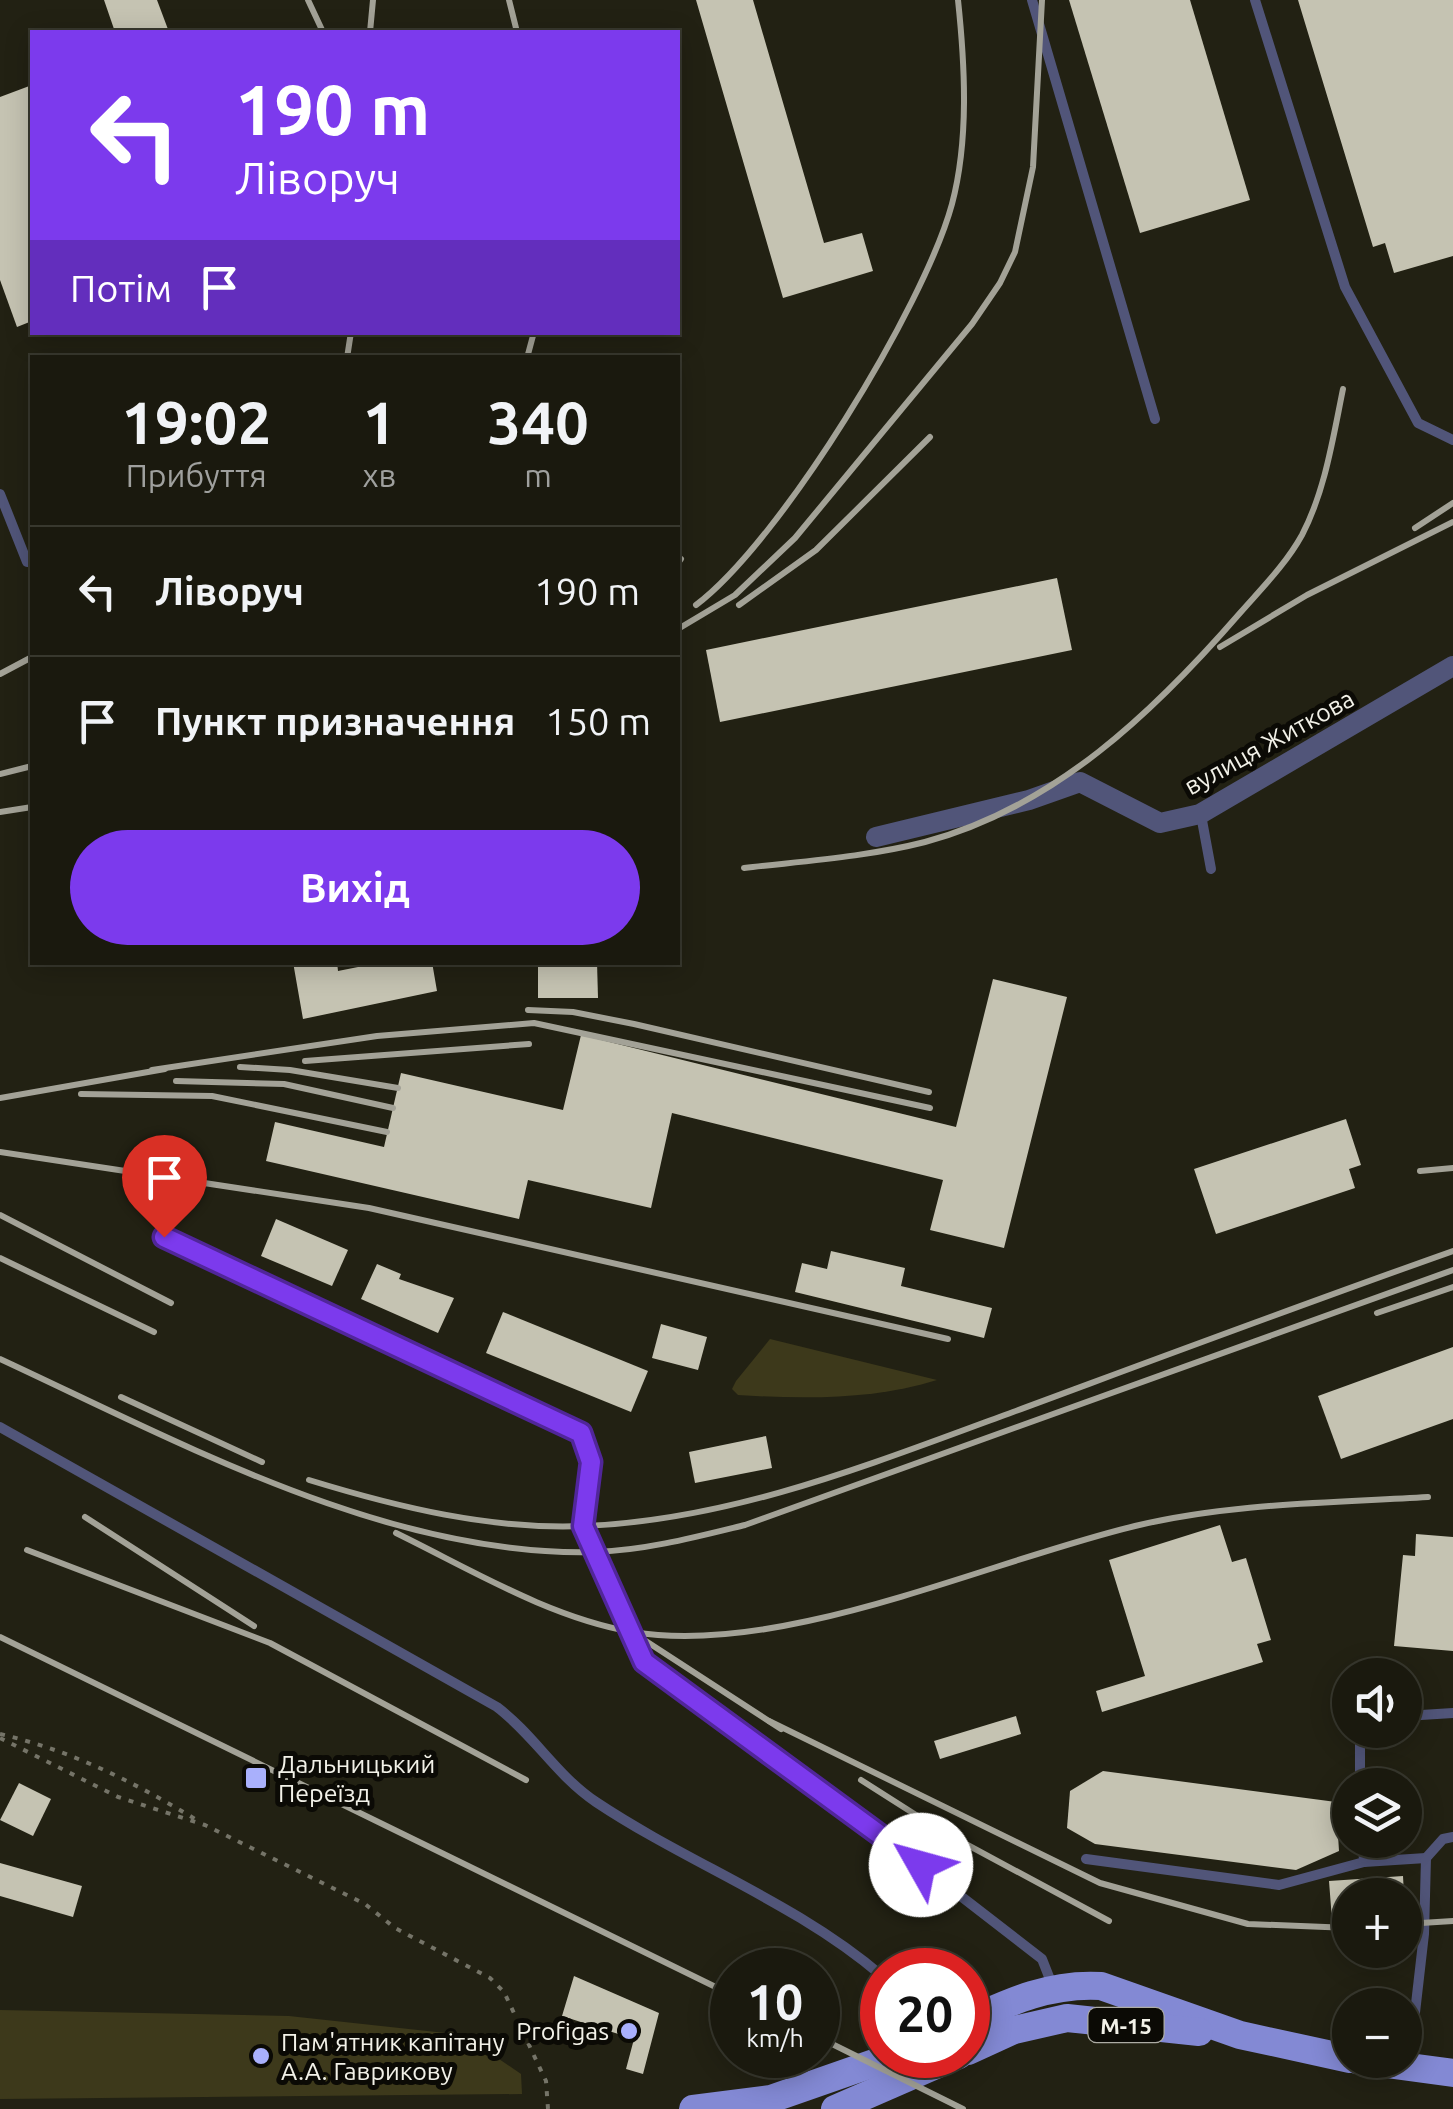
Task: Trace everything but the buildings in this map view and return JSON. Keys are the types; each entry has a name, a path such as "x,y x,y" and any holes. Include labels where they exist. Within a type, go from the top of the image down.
{"main road":[{"name":"М-15","path":"990,2013 1053,1988 1100,1986 1240,2035 1332,2055"},
{"name":"М-15","path":"990,2041 1014,2030 1068,2018 1240,2035"},
{"path":"692,2109 771,2099 860,2068"},
{"name":"М-15","path":"1422,2070 1453,2073"},
{"path":"835,2109 907,2078"}],"street":[{"name":"вулиця Житкова","path":"876,837 1029,800 1080,782 1160,823 1200,814 1453,666"}],"lane":[{"path":"1032,0 1155,419"},
{"path":"1256,0 1345,287 1418,423 1453,440"},
{"path":"0,494 27,562"},
{"path":"1200,814 1211,869"},
{"path":"164,1237 581,1433 591,1462 583,1526 644,1662 799,1772 1042,1959 1053,1988"},
{"path":"0,1427 497,1707 515,1720 557,1770 592,1799 658,1842 798,1915 860,1960"},
{"path":"1422,1715 1453,1712"},
{"path":"1418,1988 1426,1858 1443,1838 1453,1837"},
{"path":"1364,1858 1364,1862"},
{"path":"1086,1860 1279,1886 1364,1862 1426,1858"}],"path":[{"path":"0,1736 118,1797 205,1826"},
{"path":"0,1736 45,1744 126,1778 205,1826 365,1904 395,1928 490,1978 504,1992 546,2081 548,2109"}],"shaded area":[{"path":"770,1339 937,1380 889,1391 839,1396 738,1395 732,1389 736,1381"},
{"path":"0,2010 289,2016 464,2035 521,2074 522,2094 0,2099"}],"railway":[{"path":"308,0 322,30"},
{"path":"370,30 373,0"},
{"path":"509,0 516,30"},
{"path":"696,605 730,574 807,478 881,360 936,248 952,204 961,154 964,77 958,0"},
{"path":"680,628 735,595 795,538 972,324 1000,283 1015,252 1033,167 1042,0"},
{"path":"347,355 351,335"},
{"path":"528,355 533,335"},
{"path":"744,868 858,855 925,842 1017,805 1099,752 1173,686 1296,546 1322,482 1343,389"},
{"path":"739,605 816,550 930,437"},
{"path":"1415,528 1453,503"},
{"path":"1220,647 1307,595 1453,522"},
{"path":"0,674 30,658"},
{"path":"0,774 30,766"},
{"path":"0,812 30,807"},
{"path":"528,1010 573,1012 634,1024 929,1092"},
{"path":"152,1070 377,1036 534,1023 930,1108"},
{"path":"305,1061 529,1044"},
{"path":"240,1067 290,1070 398,1088"},
{"path":"0,1098 165,1069"},
{"path":"176,1081 284,1084 393,1108"},
{"path":"81,1094 212,1096 387,1132"},
{"path":"0,1152 369,1208 948,1339"},
{"path":"1420,1171 1453,1168"},
{"path":"0,1215 171,1303"},
{"path":"309,1480 410,1507 514,1524 584,1526 695,1513 855,1469 1453,1251"},
{"path":"0,1258 154,1332"},
{"path":"0,1359 214,1459 365,1516 442,1536 519,1549 615,1551 745,1525 1453,1270"},
{"path":"1377,1313 1453,1287"},
{"path":"121,1397 262,1462"},
{"path":"396,1533 511,1591 571,1616 633,1632 691,1636 754,1631 819,1619 1171,1518 1281,1505 1428,1497"},
{"path":"85,1517 254,1626"},
{"path":"27,1550 270,1643 526,1780"},
{"path":"635,1634 781,1729"},
{"path":"0,1637 710,1984"},
{"path":"769,1721 1100,1883 1248,1924 1332,1927"},
{"path":"861,1780 938,1829 1109,1921"},
{"path":"1422,1923 1453,1921"},
{"path":"840,2048 963,2109"}],"place":[{"name":"Дальницький Переїзд","path":"256,1778"},
{"name":"Profigas","path":"629,2031"},
{"name":"Пам'ятник капітану А.А. Гаврикову","path":"261,2056"}],"route":[{"path":"164,1237 581,1433 591,1462 583,1526 644,1662 921,1865"}]}
